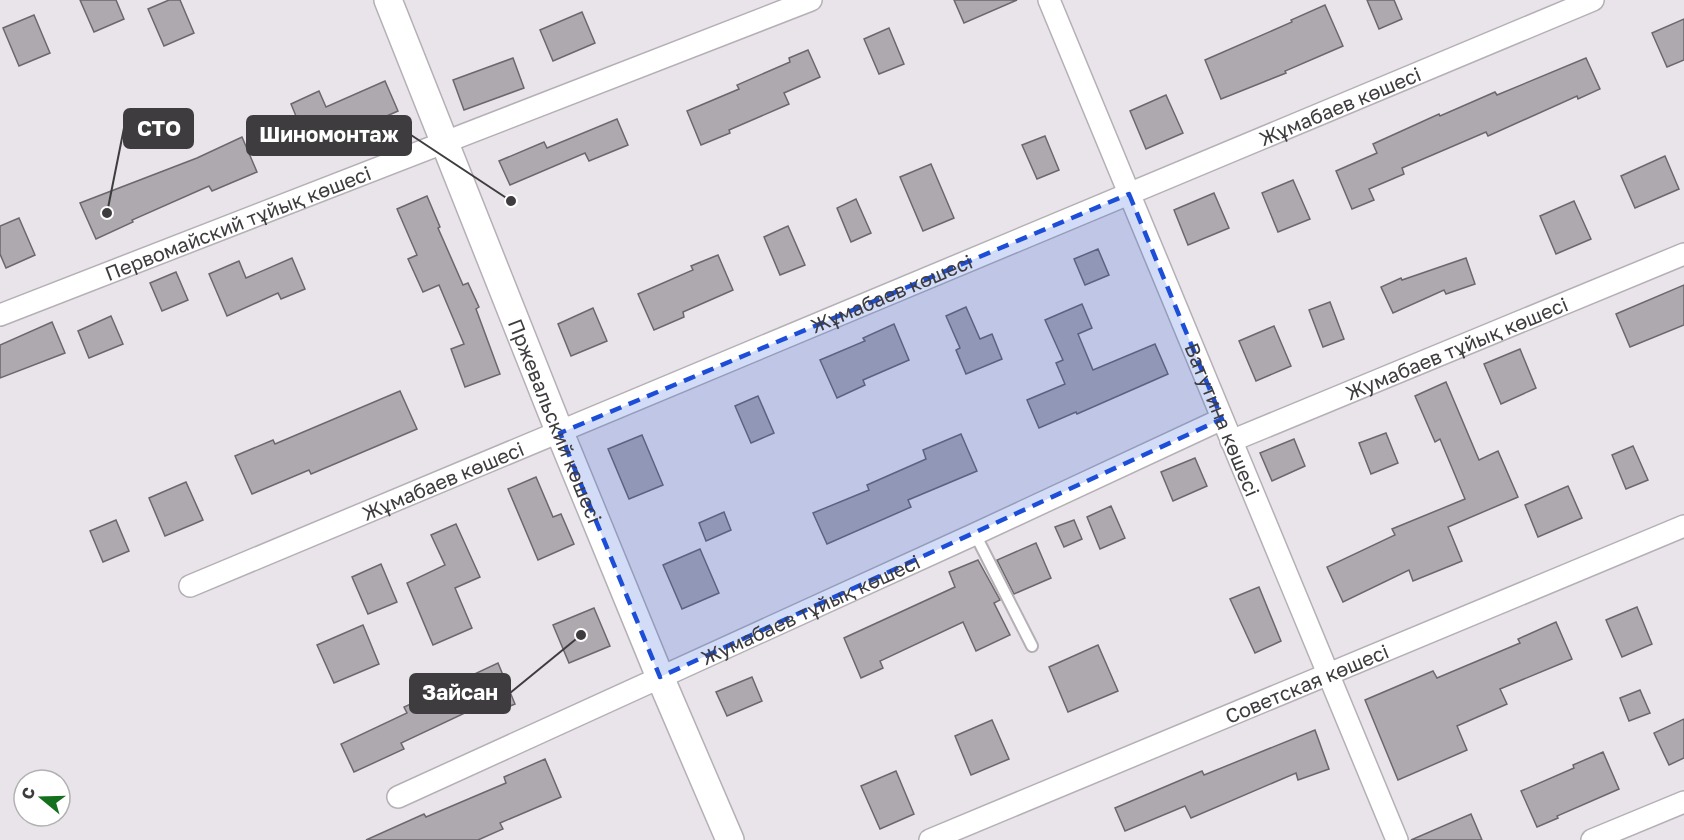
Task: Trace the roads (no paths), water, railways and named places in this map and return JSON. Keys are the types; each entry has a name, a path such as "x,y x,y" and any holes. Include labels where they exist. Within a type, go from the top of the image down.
{"street":[{"name":"Пржевальский көшесі","path":"388,0 560,432 660,677 730,840"},
{"name":"Первомайский тұйық көшесі","path":"0,315 811,0"},
{"name":"Ватутина көшесі","path":"1049,0 1397,840"},
{"name":"Жұмабаев көшесі","path":"190,586 1593,0"},
{"name":"Жумабаев тұйық көшесі","path":"1231,441 1684,254"},
{"name":"Жумабаев тұйық көшесі","path":"398,797 1222,419"},
{"name":"Советская көшесі","path":"930,840 1684,526"},
{"path":"1592,840 1684,802"}],"lane":[{"path":"975,534 1032,646"}],"place":[{"name":"Шиномонтаж","path":"511,201"},
{"name":"СТО","path":"107,213"},
{"name":"Зайсан","path":"581,635"}]}
